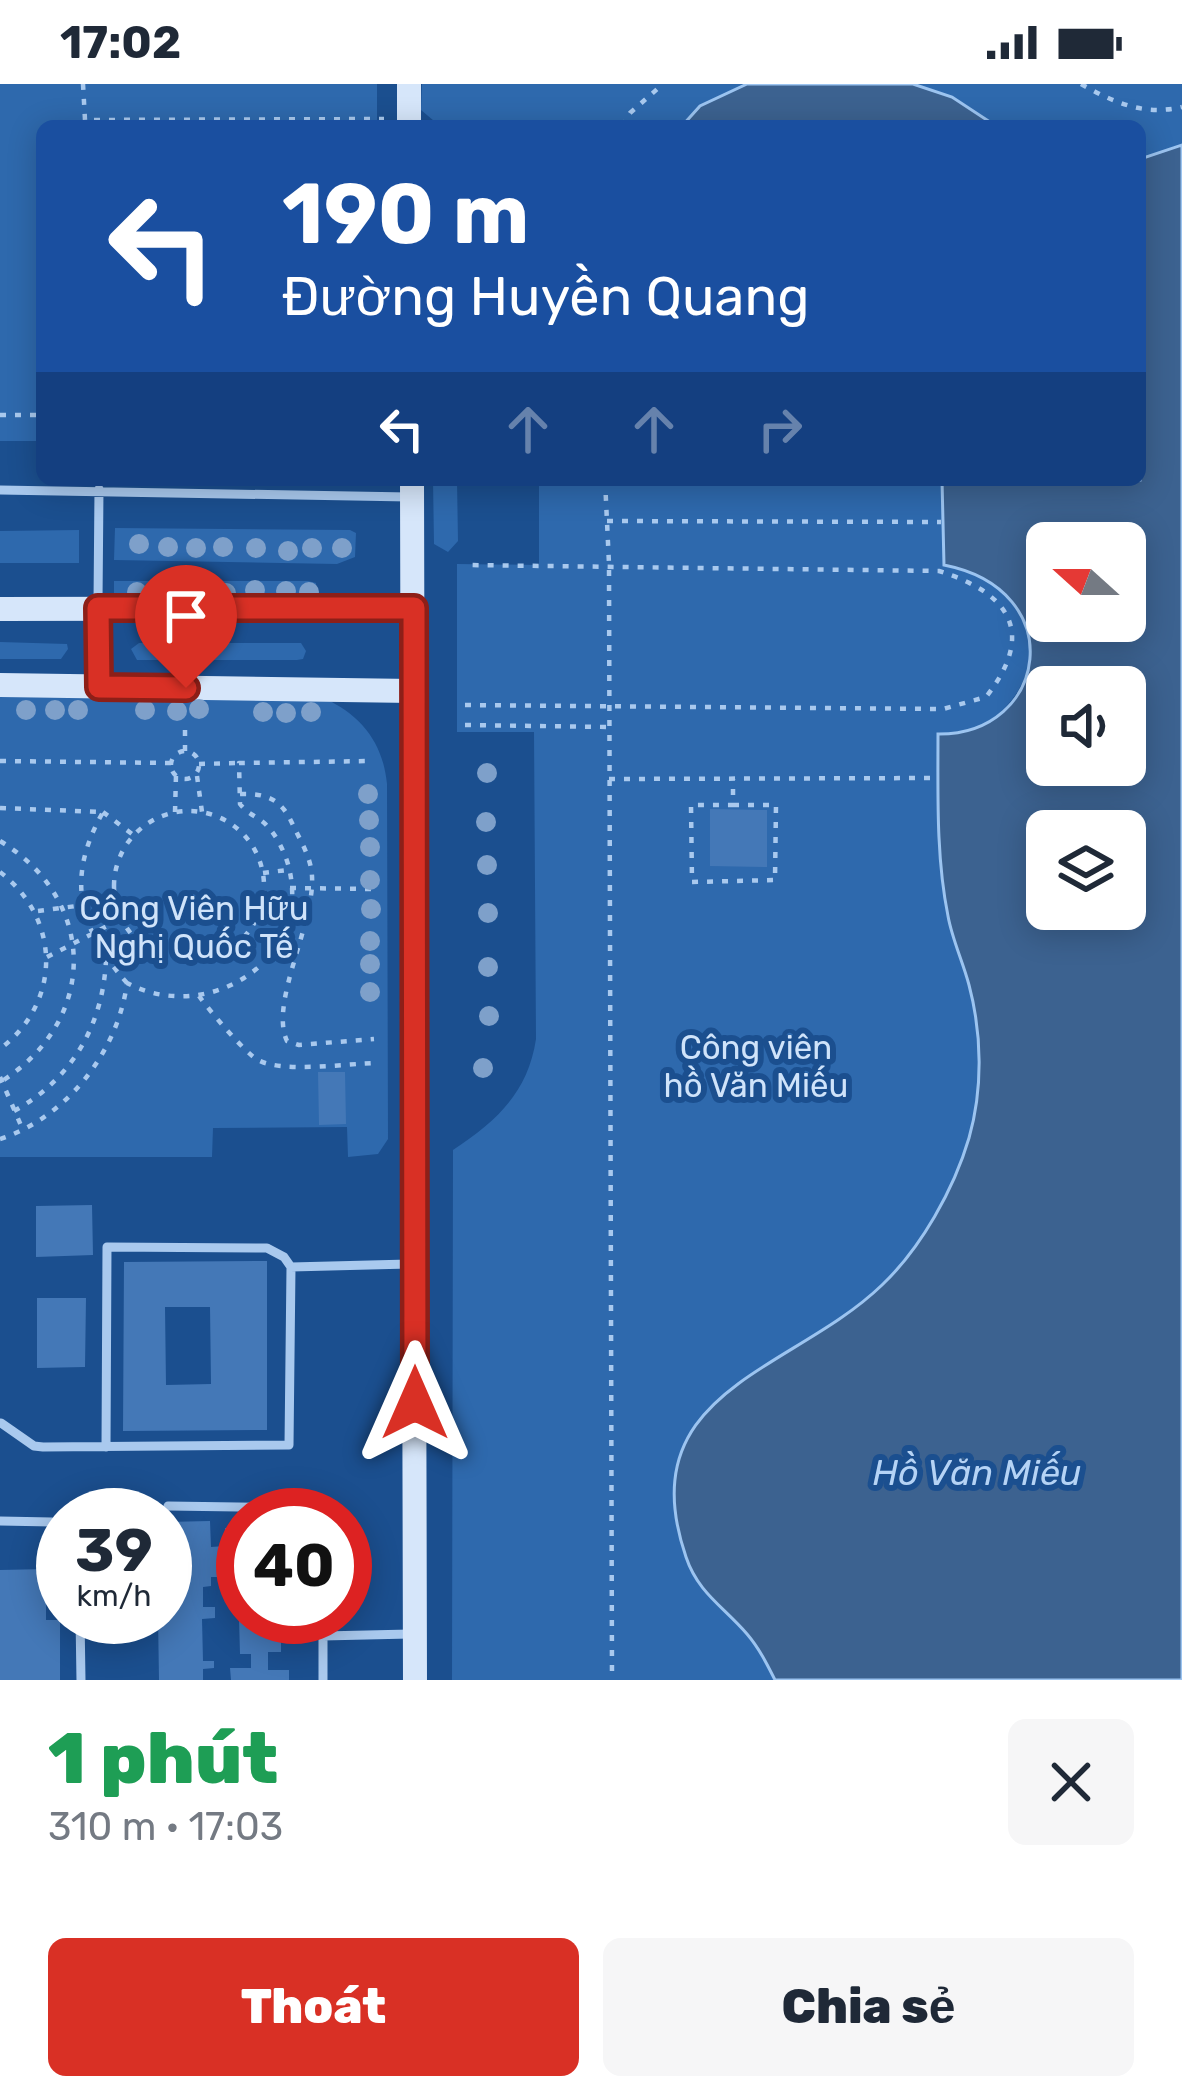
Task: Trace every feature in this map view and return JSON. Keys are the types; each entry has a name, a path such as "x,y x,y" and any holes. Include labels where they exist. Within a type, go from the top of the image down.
{"street":[{"path":"397,120 409,84"},
{"path":"412,489 415,1680"},
{"path":"0,608 414,608"},
{"path":"98,608 99,687"},
{"path":"0,685 413,691"}],"lane":[{"path":"98,608 99,489"},
{"path":"0,490 412,489"},
{"path":"1,1423 34,1446 106,1447 289,1445 290,1268 284,1257 267,1249 107,1247 106,1447"},
{"path":"290,1268 415,1264"},
{"path":"0,1521 36,1522"},
{"path":"372,1635 415,1634"},
{"path":"80,1644 81,1680"},
{"path":"323,1644 323,1680"}],"path":[{"path":"83,84 85,120"},
{"path":"626,120 663,84"},
{"path":"1081,84 1151,112 1182,107"},
{"path":"0,415 36,415"},
{"path":"604,486 609,564 612,1680"},
{"path":"607,520 941,522"},
{"path":"465,565 939,571 980,586 998,599 1013,639 1007,665 986,697 944,709 465,705"},
{"path":"465,725 609,727"},
{"path":"185,727 185,751"},
{"path":"171,763 176,754 193,754 199,764 202,812"},
{"path":"0,761 171,763"},
{"path":"199,764 373,761"},
{"path":"171,763 176,775 175,812"},
{"path":"103,812 90,841 82,905 90,933 106,960 128,983 146,993 175,999 224,991 250,976 279,937 290,892 290,870 268,826 245,811 239,763"},
{"path":"176,775 189,778 196,773"},
{"path":"609,779 938,778"},
{"path":"733,806 734,779"},
{"path":"240,794 268,796 286,810 308,857 312,888 285,998 281,1030 287,1041 299,1045 374,1039"},
{"path":"691,805 733,806 776,806 775,880 692,882 691,805"},
{"path":"0,808 103,812 133,835"},
{"path":"202,812 220,817 248,839 263,873 263,897 256,920 242,939 200,960 176,960 135,938 115,901 115,873 133,835 155,818 202,812"},
{"path":"0,841 46,880 62,908 72,943 73,987 56,1028 25,1065 1,1078 23,1130"},
{"path":"263,873 290,870"},
{"path":"0,872 35,911 47,956 45,983 36,1008 22,1030 0,1049"},
{"path":"263,897 312,888 375,889"},
{"path":"35,911 115,901"},
{"path":"47,956 122,919"},
{"path":"14,1111 52,1085 79,1052 105,989 106,960"},
{"path":"0,1138 39,1122 76,1091 114,1028 128,983"},
{"path":"199,996 243,1048 265,1063 374,1063"}],"green space":[{"path":"0,84 377,84 377,120 36,120 36,441 0,441"},
{"path":"422,84 747,84 700,106 687,120 433,120 421,110"},
{"path":"913,84 1182,84 1182,145 1146,157 1146,120 987,120 952,97"},
{"path":"433,486 457,486 458,541 448,552 434,544"},
{"name":"Công viên hồ Văn Miếu","path":"539,486 942,486 944,565 989,579 1013,599 1026,623 1030,649 1026,675 1013,698 994,717 969,730 939,735 948,917 970,987 979,1044 973,1122 953,1180 921,1239 894,1273 729,1395 700,1426 681,1462 675,1505 690,1569 751,1638 775,1680 452,1680 453,1150 508,1104 526,1075 536,1039 534,732 457,732 457,564 539,565"},
{"path":"115,528 350,530 356,533 355,557 337,564 114,560"},
{"path":"79,530 79,563 0,563 0,531"},
{"path":"114,581 316,583 315,598 114,600"},
{"path":"0,642 67,644 68,649 61,659 0,659"},
{"path":"139,643 301,643 306,651 297,660 137,660 131,649"},
{"name":"Công Viên Hữu Nghị Quốc Tế","path":"0,697 324,698 360,722 381,756 387,784 388,1139 378,1154 348,1157 347,1127 213,1128 212,1157 0,1157"}],"water":[{"path":"747,84 913,84 952,97 987,120 687,120 700,106"},
{"name":"Hồ Văn Miếu","path":"1182,145 1182,1680 775,1680 751,1639 691,1570 674,1501 680,1456 699,1420 729,1391 882,1285 934,1217 963,1157 977,1100 978,1042 967,976 944,894 938,734 975,728 1003,712 1022,688 1026,674 1026,786 1146,786 1146,666 1028,666 1028,642 1146,642 1146,522 1026,522 1026,628 1012,602 985,579 944,565 942,486 1146,486 1146,157"}],"building":[{"path":"710,809 767,810 767,867 710,866"},
{"path":"318,1072 345,1072 346,1124 319,1125"},
{"path":"92,1205 93,1255 36,1257 36,1206"},
{"path":"267,1261 267,1430 123,1431 124,1262","holes":["165,1307 210,1307 211,1384 166,1385"]},
{"path":"37,1298 86,1298 85,1367 37,1368"},
{"path":"192,1521 210,1521 211,1547 216,1547 216,1577 211,1577 211,1586 203,1587 203,1607 215,1607 215,1618 202,1619 203,1661 214,1661 214,1668 203,1669 203,1680 159,1680 158,1644 192,1644"},
{"path":"36,1569 36,1644 60,1644 60,1680 0,1680 0,1570"},
{"path":"240,1644 281,1644 281,1652 268,1652 268,1670 289,1670 289,1680 231,1680 230,1668 251,1668 251,1654 240,1654"}],"route":[{"path":"186,688 99,687 98,608 414,608 415,1403"}]}
